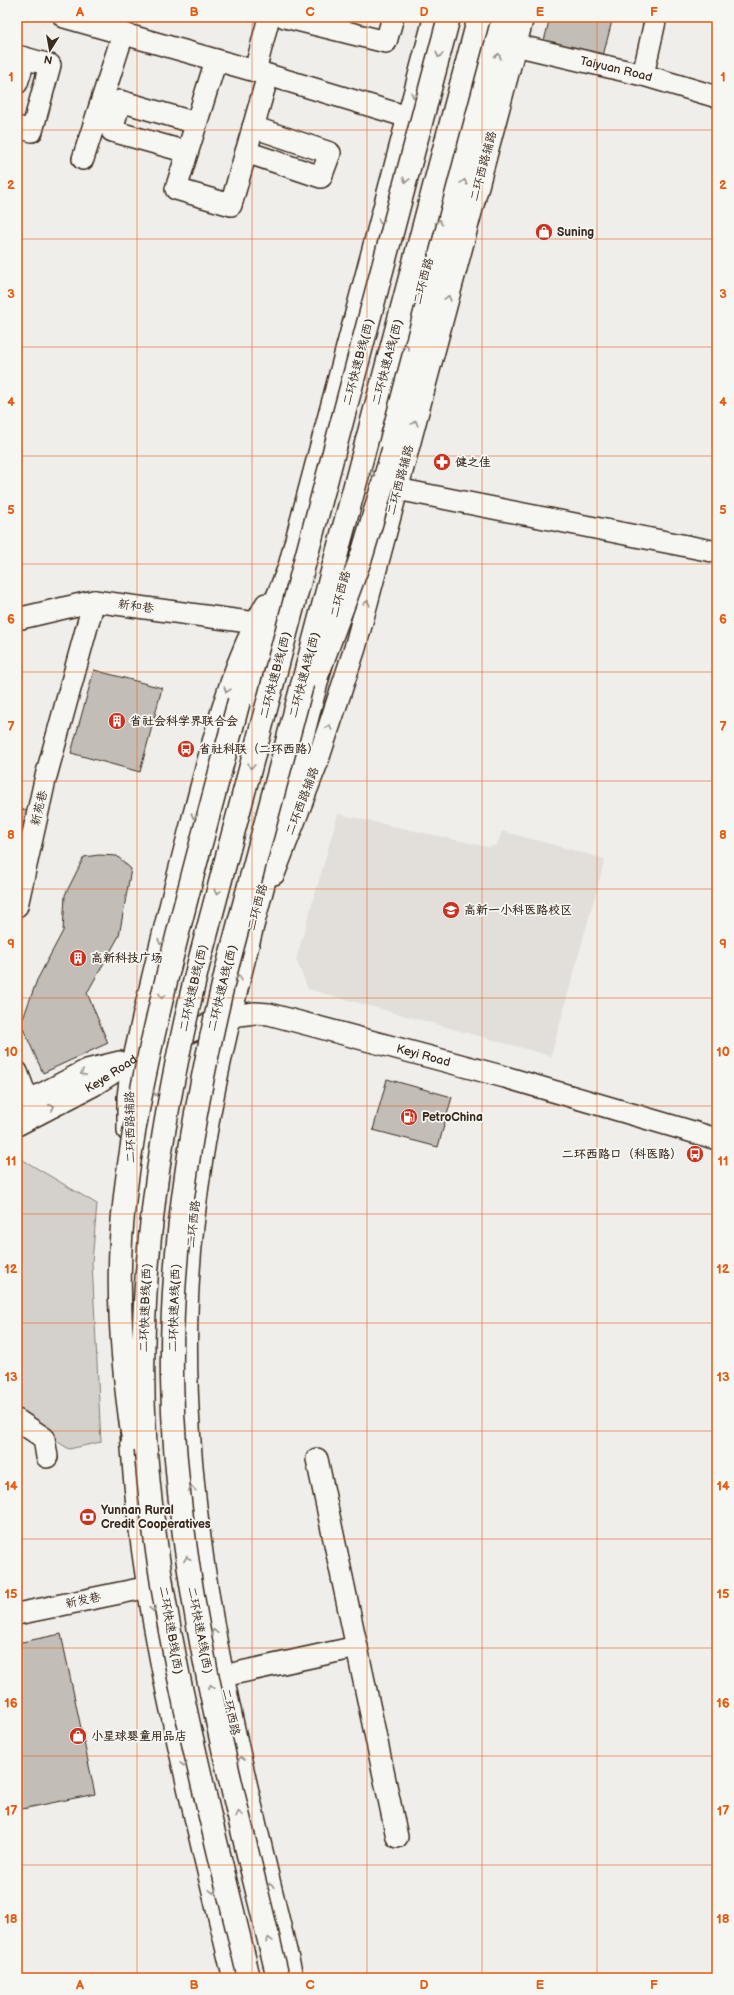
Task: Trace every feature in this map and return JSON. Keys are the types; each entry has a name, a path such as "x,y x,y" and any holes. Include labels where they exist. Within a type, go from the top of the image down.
{"main road":[{"path":"234,1978 183,1760 149,1587 136,1493 130,1407 130,1302 138,1208 152,1112 166,1041 192,934 435,17"},
{"name":"二环快速B线(西)","path":"249,1978 190,1727 172,1638 157,1550 145,1435 144,1323 152,1210 173,1080 213,908 449,17"},
{"name":"二环快速A线(西)","path":"278,1978 225,1751 195,1603 178,1489 174,1433 172,1365 173,1297 177,1242 194,1120 223,986 479,17"},
{"name":"二环西路","path":"292,1978 223,1676 205,1579 195,1508 188,1432 186,1351 188,1277 198,1185 209,1115 230,1016 250,934 493,17"},
{"path":"271,801 285,758 353,579 377,507 508,17"},
{"path":"157,1550 136,1454 124,1370 120,1280 124,1206 138,1110 161,1000 239,701 253,658 289,568"}],"street":[{"path":"216,60 176,189 231,204 253,127 269,17"},
{"path":"285,17 386,42 393,17"},
{"name":"二环西路辅路","path":"250,934 298,813 342,690 355,648 523,17"},
{"path":"643,75 656,17"},
{"path":"70,18 408,117"},
{"path":"83,159 123,34"},
{"name":"Taiyuan Road","path":"515,45 643,75 717,97"},
{"path":"17,83 21,57 50,65 32,131 17,127"},
{"path":"187,152 112,131 120,101 196,123"},
{"path":"246,152 322,177 330,153 253,127"},
{"path":"397,489 717,552"},
{"name":"二环西路辅路","path":"138,1208 131,1163 128,1123 129,1091 134,1058 168,912 225,698 239,658 256,623 289,568"},
{"name":"新和巷","path":"17,619 94,600 256,623"},
{"name":"新苑巷","path":"17,906 45,780 64,716 94,600"},
{"name":"Keyi Road","path":"134,1058 166,1041 230,1016 255,1013 268,1014 505,1077 717,1139"},
{"name":"Keye Road","path":"22,1104 87,1070 134,1058"},
{"name":"Keye Road","path":"17,1125 94,1085 134,1058"},
{"path":"17,1072 22,1104"},
{"path":"17,1420 44,1438 47,1457"},
{"path":"317,1459 397,1837"},
{"name":"新发巷","path":"17,1614 149,1587"},
{"path":"223,1676 357,1647"}],"shaded area":[{"name":"高新一小科医路校区","path":"338,814 488,847 497,845 502,831 605,859 551,1056 308,989 296,960"},
{"path":"23,1160 97,1204 92,1262 101,1442 69,1449 17,1416 17,1162"}],"building":[{"path":"550,17 613,17 603,56 544,41"},
{"name":"省社会科学界联合会","path":"94,670 162,688 140,772 71,753"},
{"path":"17,808 29,811 23,834 17,833"},
{"name":"高新科技广场","path":"99,855 117,856 131,869 119,936 87,993 108,1043 43,1073 21,1024 37,980 63,931 65,895 84,857"},
{"path":"387,1079 452,1097 438,1147 373,1130"},
{"path":"61,1634 95,1794 17,1810 17,1643"}],"place":[{"name":"Suning","path":"544,232"},
{"name":"健之佳","path":"442,462"},
{"name":"省社会科学界联合会","path":"117,721"},
{"name":"省社科联（二环西路）","path":"186,749"},
{"name":"高新一小科医路校区","path":"451,910"},
{"name":"高新科技广场","path":"78,958"},
{"name":"PetroChina","path":"409,1117"},
{"name":"二环西路口（科医路）","path":"695,1154"},
{"name":"Yunnan Rural Credit Cooperatives","path":"88,1517"},
{"name":"小星球婴童用品店","path":"78,1736"}]}
